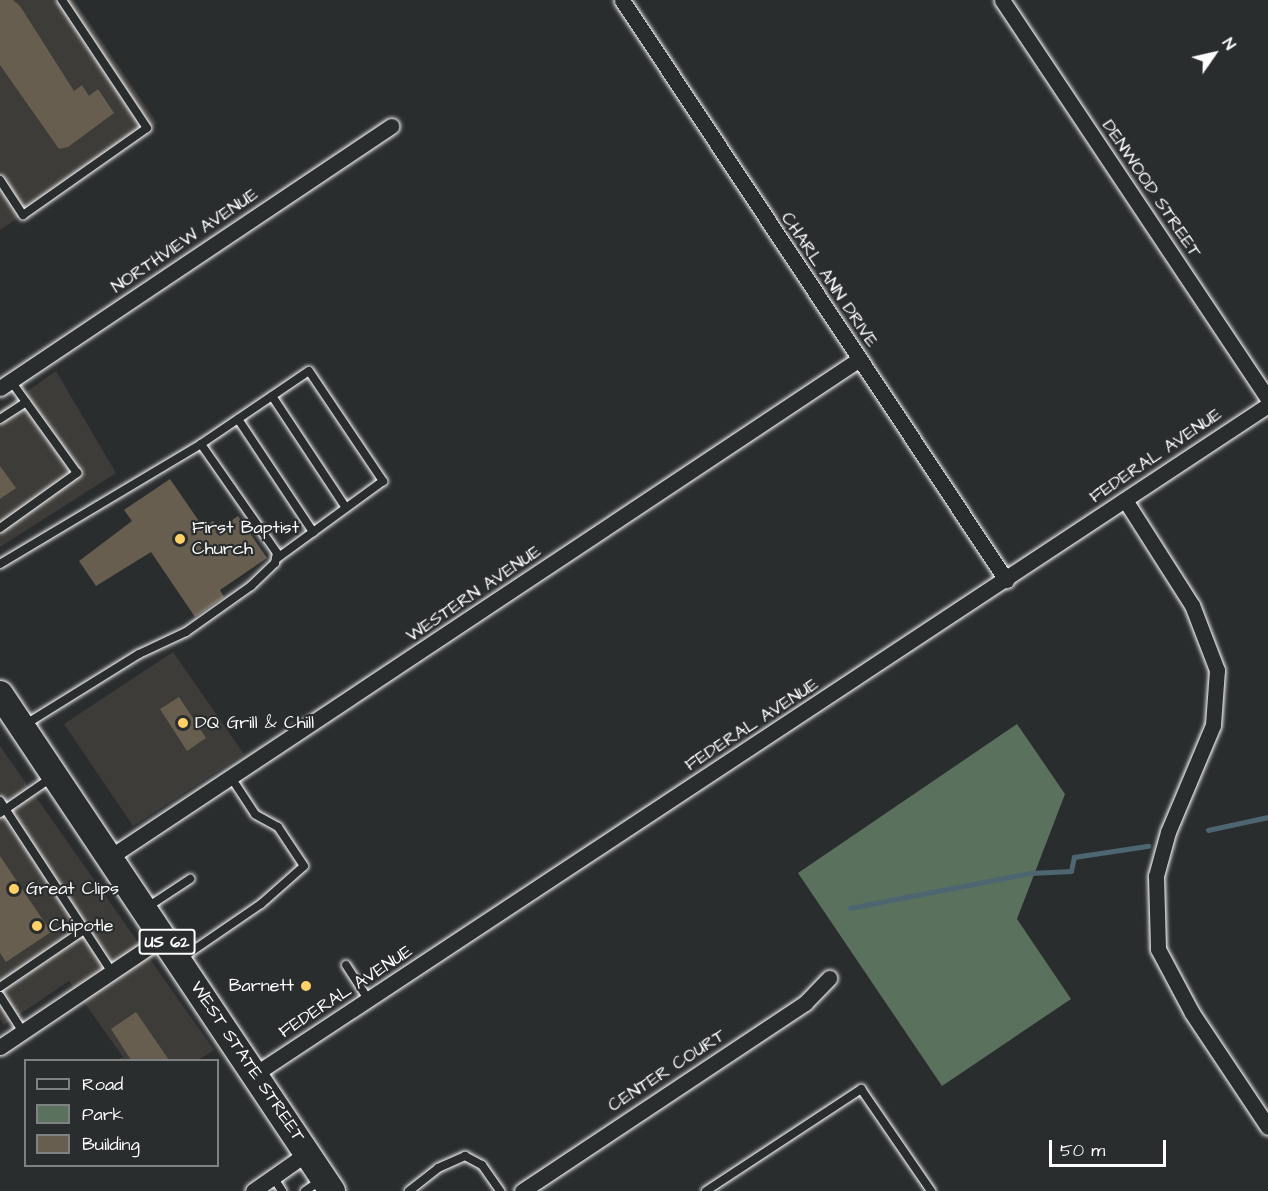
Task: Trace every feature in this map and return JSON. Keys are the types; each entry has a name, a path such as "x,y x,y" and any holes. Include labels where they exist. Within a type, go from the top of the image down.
{"highway":[{"name":"WEST STATE STREET","path":"0,694 307,1153 320,1187"}],"street":[{"name":"CHARL ANN DRIVE","path":"622,0 858,360 1006,580"},
{"name":"DENWOOD STREET","path":"1002,0 1268,399"},
{"name":"NORTHVIEW AVENUE","path":"6,384 392,126"},
{"name":"WESTERN AVENUE","path":"110,857 232,779 858,360"},
{"name":"FEDERAL AVENUE","path":"255,1074 369,1001 1268,405"},
{"path":"1125,500 1192,605 1217,670 1213,725 1161,855 1155,894 1156,943 1167,972 1268,1127"},
{"path":"0,1047 164,937"},
{"name":"CENTER COURT","path":"522,1191 805,1003 829,978"},
{"path":"253,1191 307,1153"}],"lane":[{"path":"0,180 22,215 147,128 62,0"},
{"path":"0,564 201,444 309,371 383,481 276,556 251,585 186,632 139,654 22,726"},
{"path":"0,528 77,473 26,402 6,384"},
{"path":"272,396 346,507"},
{"path":"0,419 26,402"},
{"path":"238,419 313,532"},
{"path":"201,444 276,556"},
{"path":"3,811 55,776"},
{"path":"179,960 261,904 304,866 278,827 255,814 232,779"},
{"path":"0,801 3,811 112,972"},
{"path":"145,908 190,879"},
{"path":"0,987 84,930"},
{"path":"346,965 369,1001"},
{"path":"0,996 23,1032"},
{"path":"706,1191 861,1089 931,1191"},
{"path":"409,1191 438,1167 465,1156 482,1165 500,1191"},
{"path":"273,1177 282,1191"}],"shaded area":[{"path":"0,0 74,0 157,123 0,230"},
{"path":"56,371 116,473 0,547 0,410"},
{"path":"173,652 244,754 133,826 64,724"},
{"path":"0,746 214,1050 200,1059 119,1059 123,1057 69,981 4,1025 0,1019"}],"green space":[{"path":"1017,724 1065,794 1017,919 1071,999 942,1086 798,873"}],"building":[{"path":"0,0 13,0 20,6 74,91 82,85 89,96 98,89 114,113 68,147 59,149 0,65"},
{"path":"0,466 16,488 0,499"},
{"name":"First Baptist Church","path":"170,479 203,527 213,521 219,529 238,516 267,558 220,590 224,597 195,617 151,552 96,586 79,561 132,521 124,510"},
{"name":"DQ Grill & Chill","path":"179,697 206,738 187,751 160,709"},
{"path":"0,856 51,932 6,962 0,953"},
{"path":"136,1012 168,1059 130,1059 111,1029"}],"waterway":[{"path":"1208,830 1268,817"},
{"path":"850,908 1030,873 1071,871 1074,857 1148,846"}],"place":[{"name":"First Baptist Church","path":"180,539"},
{"name":"DQ Grill & Chill","path":"183,723"},
{"name":"Great Clips","path":"14,889"},
{"name":"Chipotle","path":"37,926"},
{"name":"Barnett","path":"306,986"}]}
